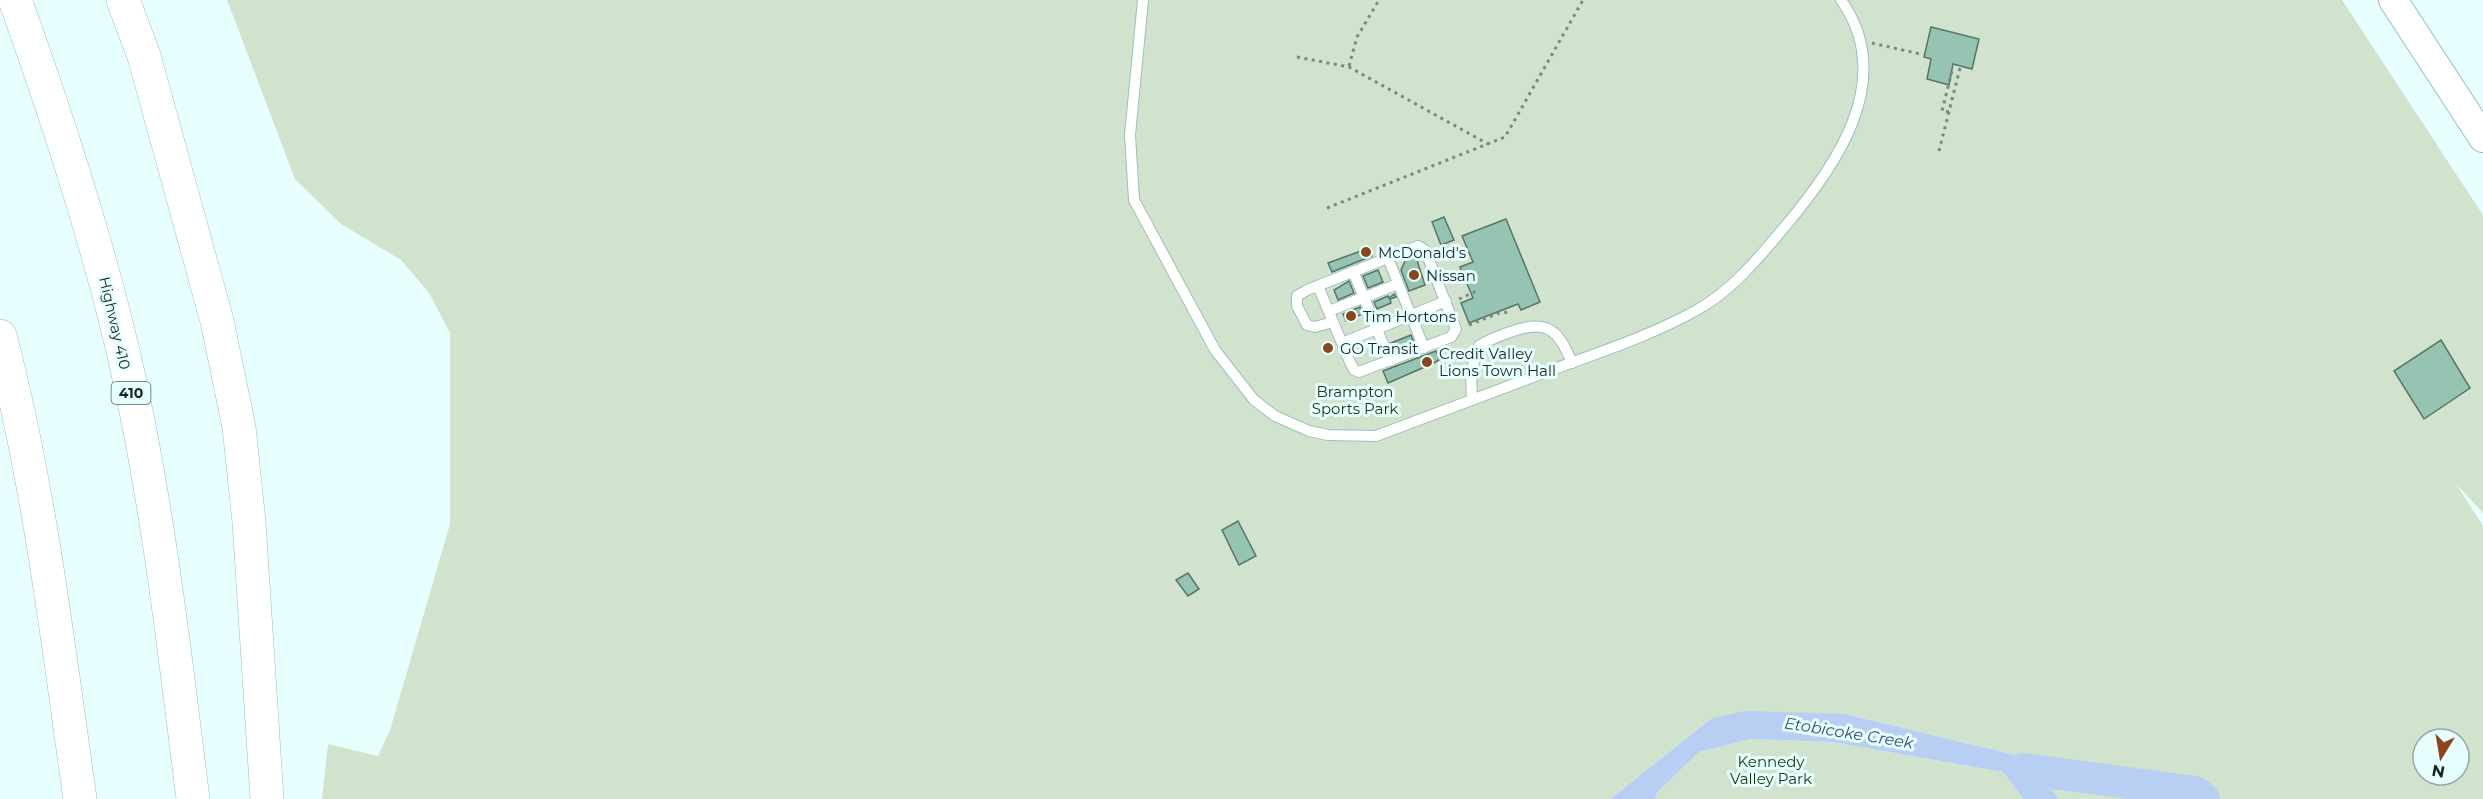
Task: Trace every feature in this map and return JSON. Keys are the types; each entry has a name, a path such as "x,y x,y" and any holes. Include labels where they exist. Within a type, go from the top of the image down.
{"highway":[{"name":"Highway 410","path":"15,0 66,143 122,349 163,555 193,799"},
{"path":"123,0 144,56 217,321 239,427 249,522 267,799"},
{"path":"146,0 215,272 217,321"},
{"path":"0,336 15,392 50,582 80,799"}],"main road":[{"path":"2393,0 2481,125"}],"lane":[{"path":"1143,0 1130,135 1134,200 1215,350 1254,400 1275,416 1309,431 1328,435 1376,436 1652,333 1699,309 1747,272 1807,201 1840,150 1853,123 1858,106 1863,64 1859,39 1849,12 1841,0"},
{"path":"1318,286 1331,316 1351,366 1356,372 1364,372 1455,333 1456,325 1451,301 1423,248 1415,246 1353,271 1299,294 1296,300 1305,324 1310,327 1331,316 1364,297 1398,284"},
{"path":"1388,258 1424,348"},
{"path":"1353,271 1390,362"},
{"path":"1342,343 1451,301"},
{"path":"1472,400 1471,372 1479,346 1524,327 1535,325 1551,331 1560,339 1572,363"}],"path":[{"path":"1349,67 1350,56 1357,37 1379,0"},
{"path":"1327,208 1501,139 1508,133 1582,0"},
{"path":"1859,39 1920,54"},
{"path":"1297,57 1349,67 1488,144"},
{"path":"1949,112 1942,111 1953,67"},
{"path":"1940,151 1960,68"},
{"path":"1438,258 1445,254 1448,242"},
{"path":"1451,301 1477,291"},
{"path":"1466,326 1509,310 1513,320"}],"green space":[{"name":"Brampton Sports Park","path":"227,0 2342,0 2483,215 2483,513 2456,484 2483,526 2483,799 2059,799 2047,784 2015,755 1845,714 1712,718 1610,799 322,799 328,744 378,756 390,730 450,524 450,333 429,293 401,260 341,224 295,179"},
{"name":"Kennedy Valley Park","path":"1751,739 1832,742 2003,772 2023,799 1655,799 1657,793 1699,752"}],"water":[{"name":"Etobicoke Creek","path":"1746,711 1845,714 2015,755 2047,784 2059,799 2023,799 2003,772 1832,742 1751,739 1699,752 1657,793 1655,799 1610,799 1712,718"}],"building":[{"path":"1931,27 1979,39 1972,69 1953,64 1949,85 1927,79 1931,59 1924,57"},
{"path":"1444,217 1454,240 1441,245 1432,222"},
{"path":"1506,219 1540,302 1521,310 1518,304 1469,323 1461,303 1473,298 1460,267 1473,262 1462,236"},
{"path":"1369,248 1372,256 1332,272 1328,263"},
{"name":"Nissan","path":"1410,257 1417,260 1425,285 1409,291 1401,270 1406,259"},
{"path":"1378,270 1383,282 1368,288 1363,276"},
{"path":"1349,281 1354,293 1338,300 1334,290"},
{"path":"1394,294 1396,297 1390,299 1391,303 1377,309 1374,302 1388,296 1389,298"},
{"path":"1360,307 1362,314 1346,321 1343,314"},
{"path":"1411,335 1414,343 1394,351 1391,343"},
{"path":"2441,340 2470,388 2424,419 2394,371"},
{"path":"1436,351 1439,360 1388,383 1383,371"},
{"path":"1238,521 1256,556 1239,565 1222,530"},
{"path":"1188,573 1199,589 1188,596 1176,580"}],"waterway":[{"path":"2023,769 2196,792 2204,799"}],"place":[{"name":"McDonald's","path":"1366,252"},
{"name":"Nissan","path":"1414,275"},
{"name":"Tim Hortons","path":"1351,316"},
{"name":"GO Transit","path":"1328,348"},
{"name":"Credit Valley Lions Town Hall","path":"1427,362"}]}
